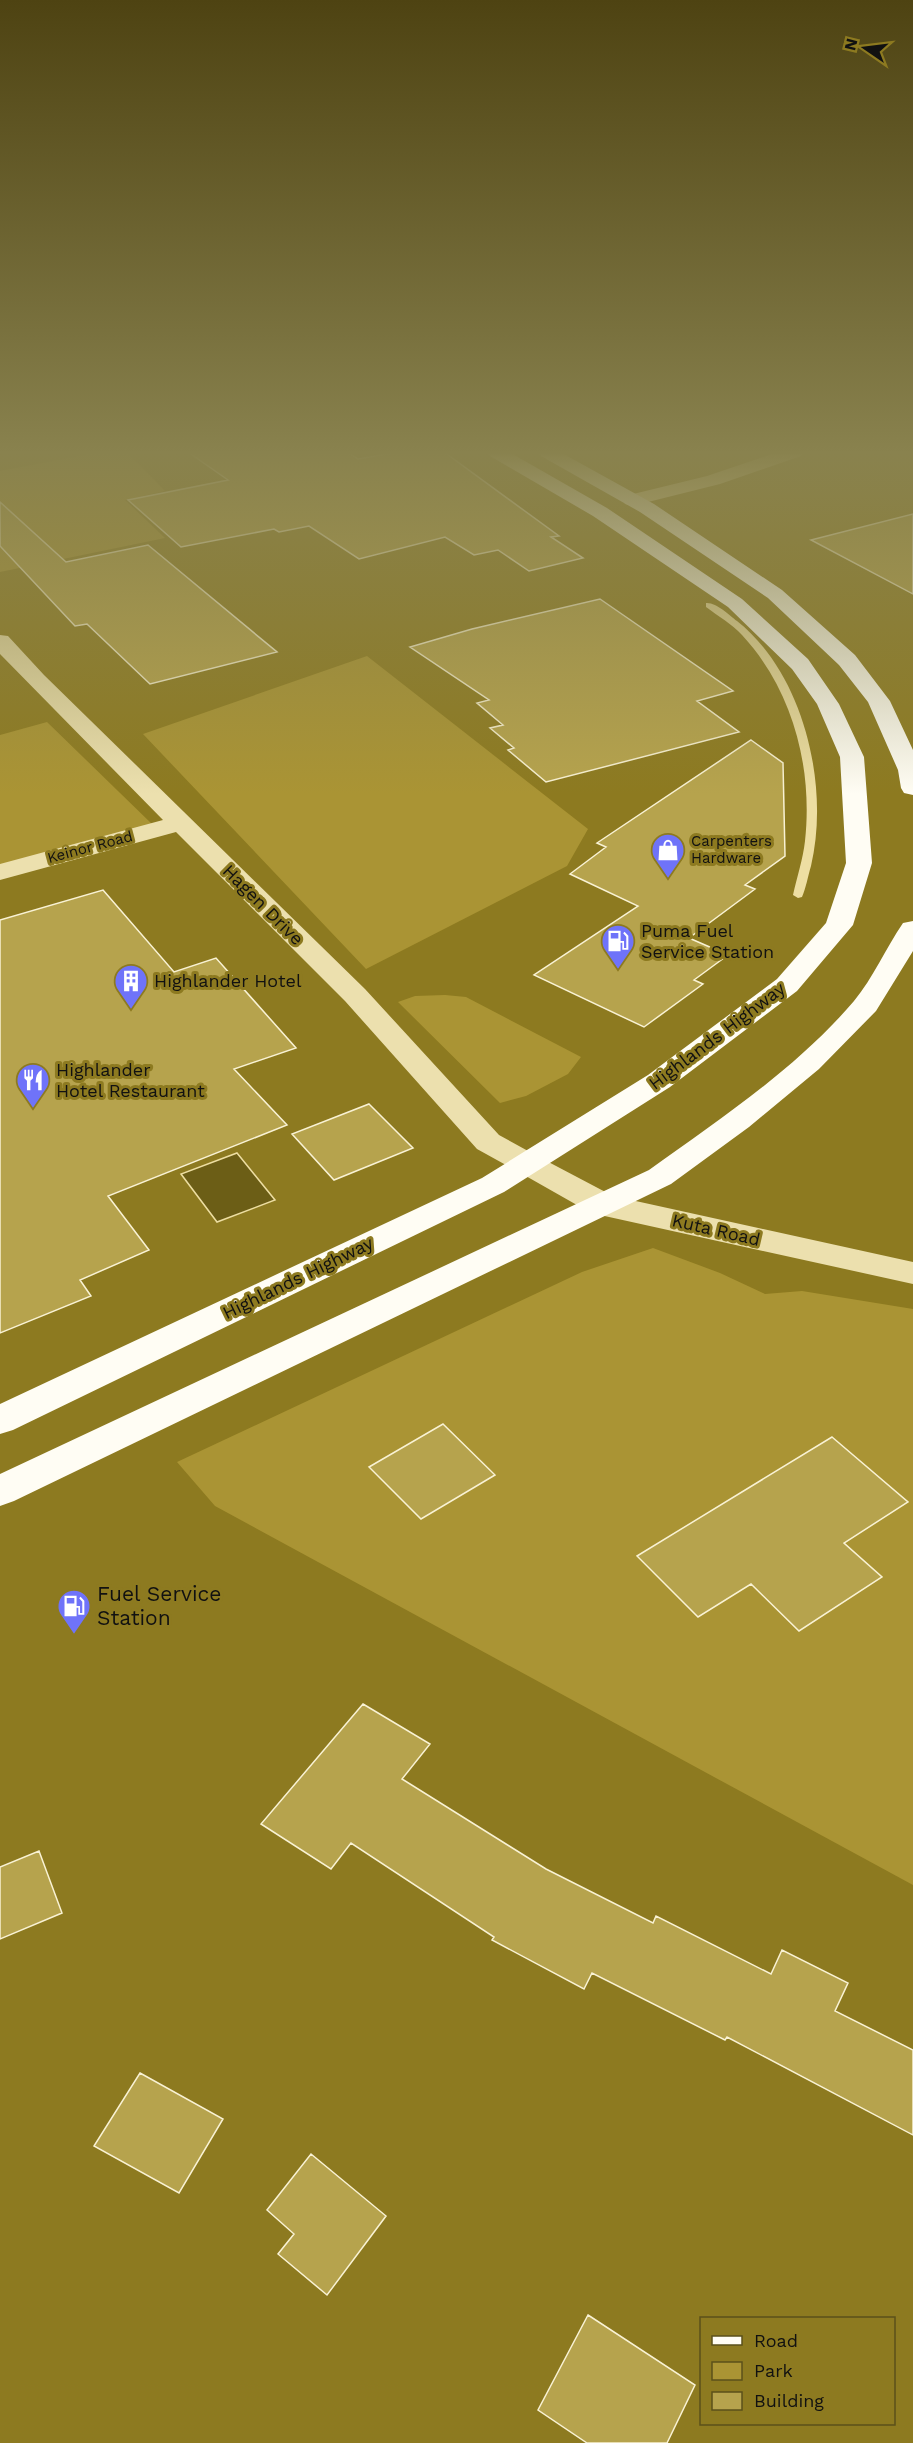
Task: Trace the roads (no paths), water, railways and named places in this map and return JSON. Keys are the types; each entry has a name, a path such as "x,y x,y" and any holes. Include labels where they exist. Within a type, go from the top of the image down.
{"main road":[{"name":"Highlands Highway","path":"0,1420 482,1190 528,1164 659,1081 787,985 839,925 859,863 852,757 828,704 800,664 735,603 680,566"},
{"path":"732,566 775,594 847,660 879,701 910,770 913,788"},
{"path":"0,1491 660,1177 738,1120 808,1063 866,1005 913,929"}],"street":[{"name":"Hagen Drive","path":"0,641 36,680 355,995 488,1142 528,1164"},
{"name":"Keinor Road","path":"0,872 180,823"},
{"name":"Kuta Road","path":"528,1164 603,1204 913,1274"}],"waterway":[{"path":"709,605 741,629 763,654 791,703 800,730 807,758 812,814 809,848 798,895"}],"place":[{"name":"Carpenters Hardware","path":"668,879"},
{"name":"Puma Fuel Service Station","path":"618,970"},
{"name":"Highlander Hotel","path":"131,1010"},
{"name":"Highlander Hotel Restaurant","path":"33,1109"},
{"name":"Fuel Service Station","path":"74,1635"}]}
